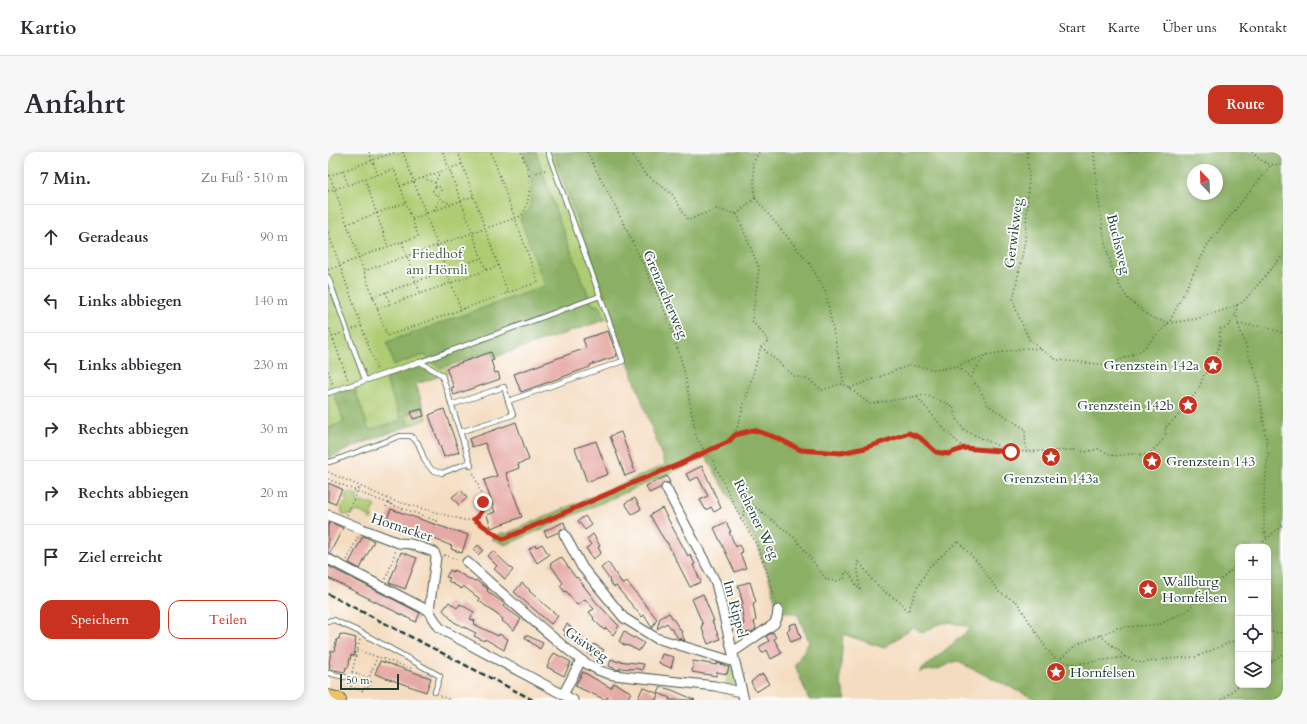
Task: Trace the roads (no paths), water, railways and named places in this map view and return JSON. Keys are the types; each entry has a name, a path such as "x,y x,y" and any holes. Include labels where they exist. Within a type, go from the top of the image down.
{"main road":[{"path":"328,697 339,700"}],"street":[{"name":"Im Rippel","path":"666,488 716,583 742,696"},
{"name":"Hornacker","path":"328,515 399,543 411,544 430,551 436,557 430,611"},
{"path":"564,534 582,567 624,618 656,638 735,662"},
{"path":"328,559 430,611 439,627 448,633 573,700"},
{"name":"Gisiweg","path":"468,562 526,615 581,660 608,674 714,686 742,696"},
{"path":"733,652 774,624 777,618 778,610"},
{"path":"563,695 581,660"}],"lane":[{"path":"508,401 623,361 548,152"},
{"path":"328,277 365,380"},
{"path":"328,393 420,362 600,296"},
{"path":"328,462 400,436 410,436 418,443 425,461 432,470 442,473 470,464 442,375 420,362"},
{"path":"451,405 504,387 513,415 460,432"},
{"path":"328,621 334,620 362,633 440,676 435,692"},
{"path":"328,673 345,677"}],"railway":[{"path":"328,594 533,700"}],"place":[{"name":"Grenzstein 142a","path":"1213,365"},
{"name":"Grenzstein 142b","path":"1188,405"},
{"name":"Grenzstein 143a","path":"1051,457"},
{"name":"Grenzstein 143","path":"1152,461"},
{"name":"Wallburg Hornfelsen","path":"1148,589"},
{"name":"Hornfelsen","path":"1056,672"}],"park label":[{"name":"Friedhof am Hörnli","path":"437,262"}]}
